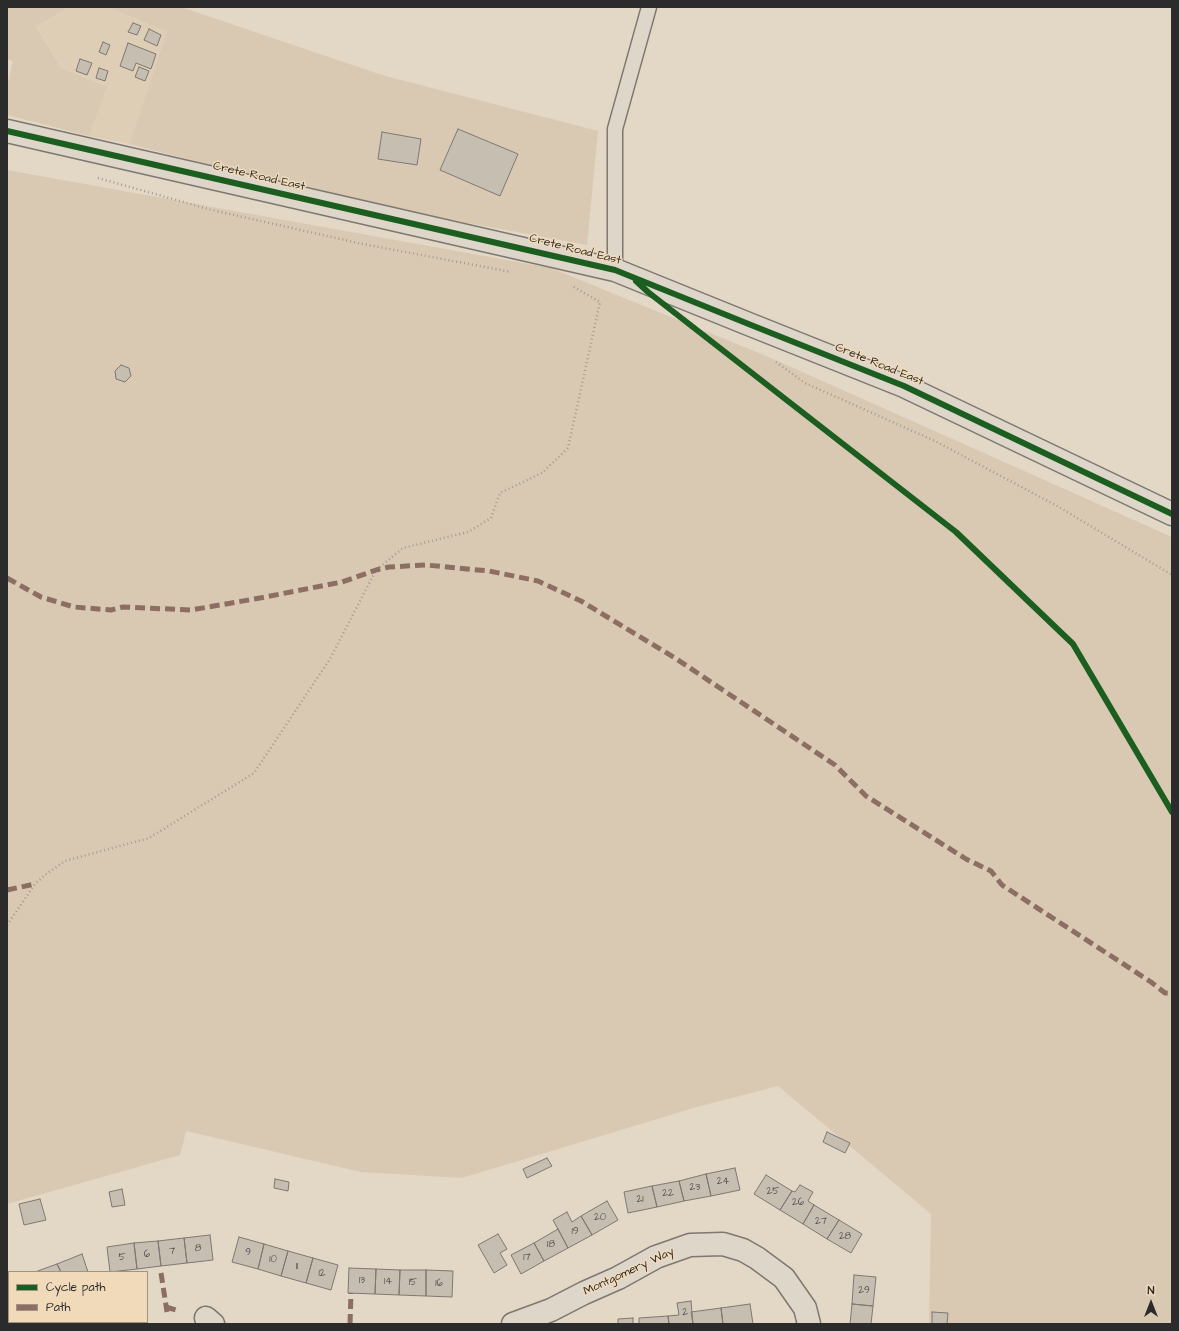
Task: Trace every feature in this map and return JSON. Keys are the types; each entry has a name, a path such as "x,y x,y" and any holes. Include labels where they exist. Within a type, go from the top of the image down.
{"street":[{"name":"Crete Road East","path":"7,131 615,270 904,386 1172,514"},
{"name":"Montgomery Way","path":"513,1324 551,1310 618,1278 656,1257 690,1245 723,1244 743,1250 757,1258 784,1278 805,1308 809,1324"}],"lane":[{"path":"615,270 615,129 649,7"}],"path":[{"path":"97,178 212,210 358,243 516,273"},
{"path":"7,925 35,884 45,875 65,862 148,838 254,774 330,659 376,570 403,548 468,532 474,529 491,518 500,493 542,473 568,448 600,302 570,285"},
{"path":"771,358 805,384 935,441 1059,507 1172,575"}],"shaded area":[{"path":"7,7 69,7 36,26 61,68 107,87 89,136 7,115 7,87 13,61 7,59"},
{"path":"69,7 108,7 167,32 129,144 89,136 107,87 61,68 36,25"},
{"path":"108,7 181,7 382,75 598,131 587,245 360,203 129,144 167,32","holes":["458,129 518,154 500,196 440,170","382,132 421,139 417,165 378,158"]},
{"path":"7,170 551,268 771,358 1172,537 1172,1324 929,1324 931,1214 778,1086 697,1107 462,1178 361,1172 186,1131 180,1155 7,1204"}],"building":[{"path":"133,23 141,26 137,35 128,32"},
{"path":"149,29 161,35 157,46 144,40"},
{"path":"103,42 110,45 106,55 99,52"},
{"path":"128,43 156,54 151,69 136,63 133,71 120,66"},
{"path":"80,59 92,63 87,75 76,71"},
{"path":"139,67 149,71 145,81 135,77"},
{"path":"99,68 108,71 105,81 96,78"},
{"path":"458,129 518,154 500,196 440,170"},
{"path":"382,132 421,139 417,165 378,159"},
{"path":"121,365 129,368 131,376 125,382 116,379 115,371"},
{"path":"827,1132 850,1143 845,1153 823,1142"},
{"path":"547,1158 552,1166 527,1178 523,1169"},
{"path":"735,1168 740,1190 711,1196 706,1174"},
{"path":"706,1174 711,1196 684,1201 679,1181"},
{"path":"766,1175 792,1191 780,1210 754,1194"},
{"path":"275,1179 289,1182 288,1191 274,1188"},
{"path":"679,1181 684,1201 657,1207 652,1186"},
{"path":"800,1185 813,1192 808,1201 814,1205 803,1224 780,1210 792,1191 795,1192"},
{"path":"652,1186 657,1207 628,1213 624,1192"},
{"path":"122,1189 125,1205 112,1207 109,1192"},
{"path":"40,1199 46,1220 24,1225 19,1204"},
{"path":"607,1201 618,1220 592,1235 581,1216"},
{"path":"814,1205 839,1220 827,1239 803,1224"},
{"path":"567,1212 572,1222 581,1216 592,1235 568,1248 553,1220"},
{"path":"839,1220 862,1234 851,1253 827,1239"},
{"path":"558,1229 568,1248 544,1261 534,1243"},
{"path":"498,1234 507,1249 500,1253 507,1265 494,1273 478,1245"},
{"path":"210,1235 213,1260 187,1263 184,1238"},
{"path":"239,1237 264,1244 258,1269 232,1262"},
{"path":"184,1238 187,1263 161,1266 158,1241"},
{"path":"158,1241 161,1266 137,1269 134,1243"},
{"path":"134,1243 137,1269 110,1271 107,1247"},
{"path":"534,1243 544,1261 521,1274 511,1255"},
{"path":"264,1244 288,1251 281,1276 258,1269"},
{"path":"288,1251 313,1258 306,1283 281,1276"},
{"path":"82,1254 88,1271 60,1271 57,1264"},
{"path":"313,1258 338,1265 331,1290 306,1283"},
{"path":"57,1264 60,1271 38,1271"},
{"path":"349,1268 376,1269 375,1294 348,1293"},
{"path":"376,1269 400,1270 399,1295 375,1294"},
{"path":"400,1270 426,1270 426,1296 399,1295"},
{"path":"426,1270 453,1271 452,1297 426,1296"},
{"path":"854,1275 876,1277 873,1306 852,1304"},
{"path":"8,1282 7,1310 7,1283"},
{"path":"691,1301 693,1324 669,1324 668,1316 679,1315 677,1303"},
{"path":"750,1304 753,1324 723,1324 721,1308"},
{"path":"852,1304 873,1306 871,1324 850,1324"},
{"path":"721,1308 723,1324 693,1324 691,1312"},
{"path":"932,1312 948,1313 947,1324 932,1324"},
{"path":"668,1316 669,1324 639,1324 639,1318"},
{"path":"633,1318 633,1324 618,1324 618,1319"}],"marked path":[{"path":"7,578 41,597 74,607 111,610 123,607 191,610 342,582 389,567 426,565 489,571 538,581 581,601 675,658 835,765 866,796 966,859 991,871 1002,885 1151,982 1165,993 1172,993"},
{"path":"7,890 35,884"},
{"path":"161,1273 167,1312"},
{"path":"350,1324 351,1293"},
{"path":"166,1307 179,1311"},
{"path":"7,1323 56,1324"}],"cycle path":[{"path":"7,131 615,270 904,386 1172,514"},
{"path":"636,281 648,292 956,532 1073,644 1172,812"}]}
